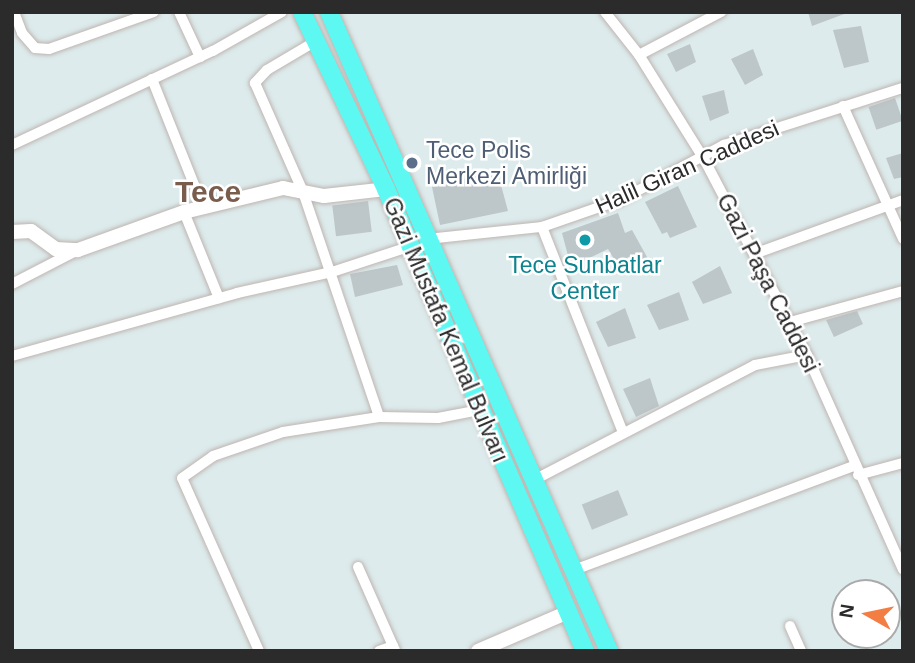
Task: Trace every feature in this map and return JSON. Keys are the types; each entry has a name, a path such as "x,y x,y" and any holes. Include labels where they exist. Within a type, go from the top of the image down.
{"highway":[{"name":"Gazi Mustafa Kemal Bulvarı","path":"302,12 386,189 584,651"},
{"name":"Gazi Mustafa Kemal Bulvarı","path":"333,14 427,239 536,479 609,651"}],"street":[{"path":"14,12 22,33 35,48 49,49 154,12"},
{"path":"179,12 200,57"},
{"path":"12,145 200,57 282,12"},
{"name":"Gazi Paşa Caddesi","path":"605,12 639,55 704,159 807,355 856,470 903,570"},
{"path":"639,55 721,12"},
{"path":"316,41 267,70 255,83 303,192 379,417"},
{"path":"152,79 204,207"},
{"name":"Halil Giran Caddesi","path":"12,356 219,298 332,272 427,239 542,227 620,200 704,159 724,145 903,88"},
{"path":"843,106 903,239"},
{"path":"12,284 78,250 184,212 282,188 324,195 386,189"},
{"path":"754,254 903,200"},
{"path":"184,212 219,298"},
{"path":"542,227 623,433"},
{"path":"12,232 31,231 56,249 78,250"},
{"path":"790,323 903,291"},
{"path":"536,479 755,365 807,355"},
{"path":"260,651 182,478 213,456 283,432 379,417 438,418 480,410"},
{"path":"575,570 856,470 903,463"},
{"path":"358,567 394,648 379,651"},
{"path":"478,651 568,612"},
{"path":"790,626 801,651"}],"building":[{"path":"808,12 846,12 847,13 812,26"},
{"path":"861,26 869,62 844,68 833,30"},
{"path":"690,44 696,62 676,72 667,54"},
{"path":"753,49 763,75 745,85 731,59"},
{"path":"724,90 729,113 710,121 702,96"},
{"path":"895,98 903,121 876,130 869,107"},
{"path":"903,153 903,177 894,179 886,158"},
{"path":"482,174 493,176 494,186 501,185 508,211 440,225 432,187"},
{"path":"678,186 697,227 670,238 667,232 662,234 645,202"},
{"path":"368,201 372,232 336,236 332,205"},
{"path":"618,213 625,233 632,230 652,266 636,276 622,272 608,249 571,267 562,233"},
{"path":"397,265 403,285 355,297 350,274"},
{"path":"720,266 732,293 703,304 692,282"},
{"path":"679,292 689,320 659,330 647,305"},
{"path":"625,308 636,338 608,347 596,322"},
{"path":"857,311 863,324 834,337 826,320"},
{"path":"650,378 659,406 636,417 623,389"},
{"path":"618,490 628,515 592,530 582,505"}],"place":[{"name":"Tece Polis Merkezi Amirliği","path":"412,163"},
{"name":"Tece Sunbatlar Center","path":"585,240"}],"district":[{"name":"Tece","path":"208,192"}]}
